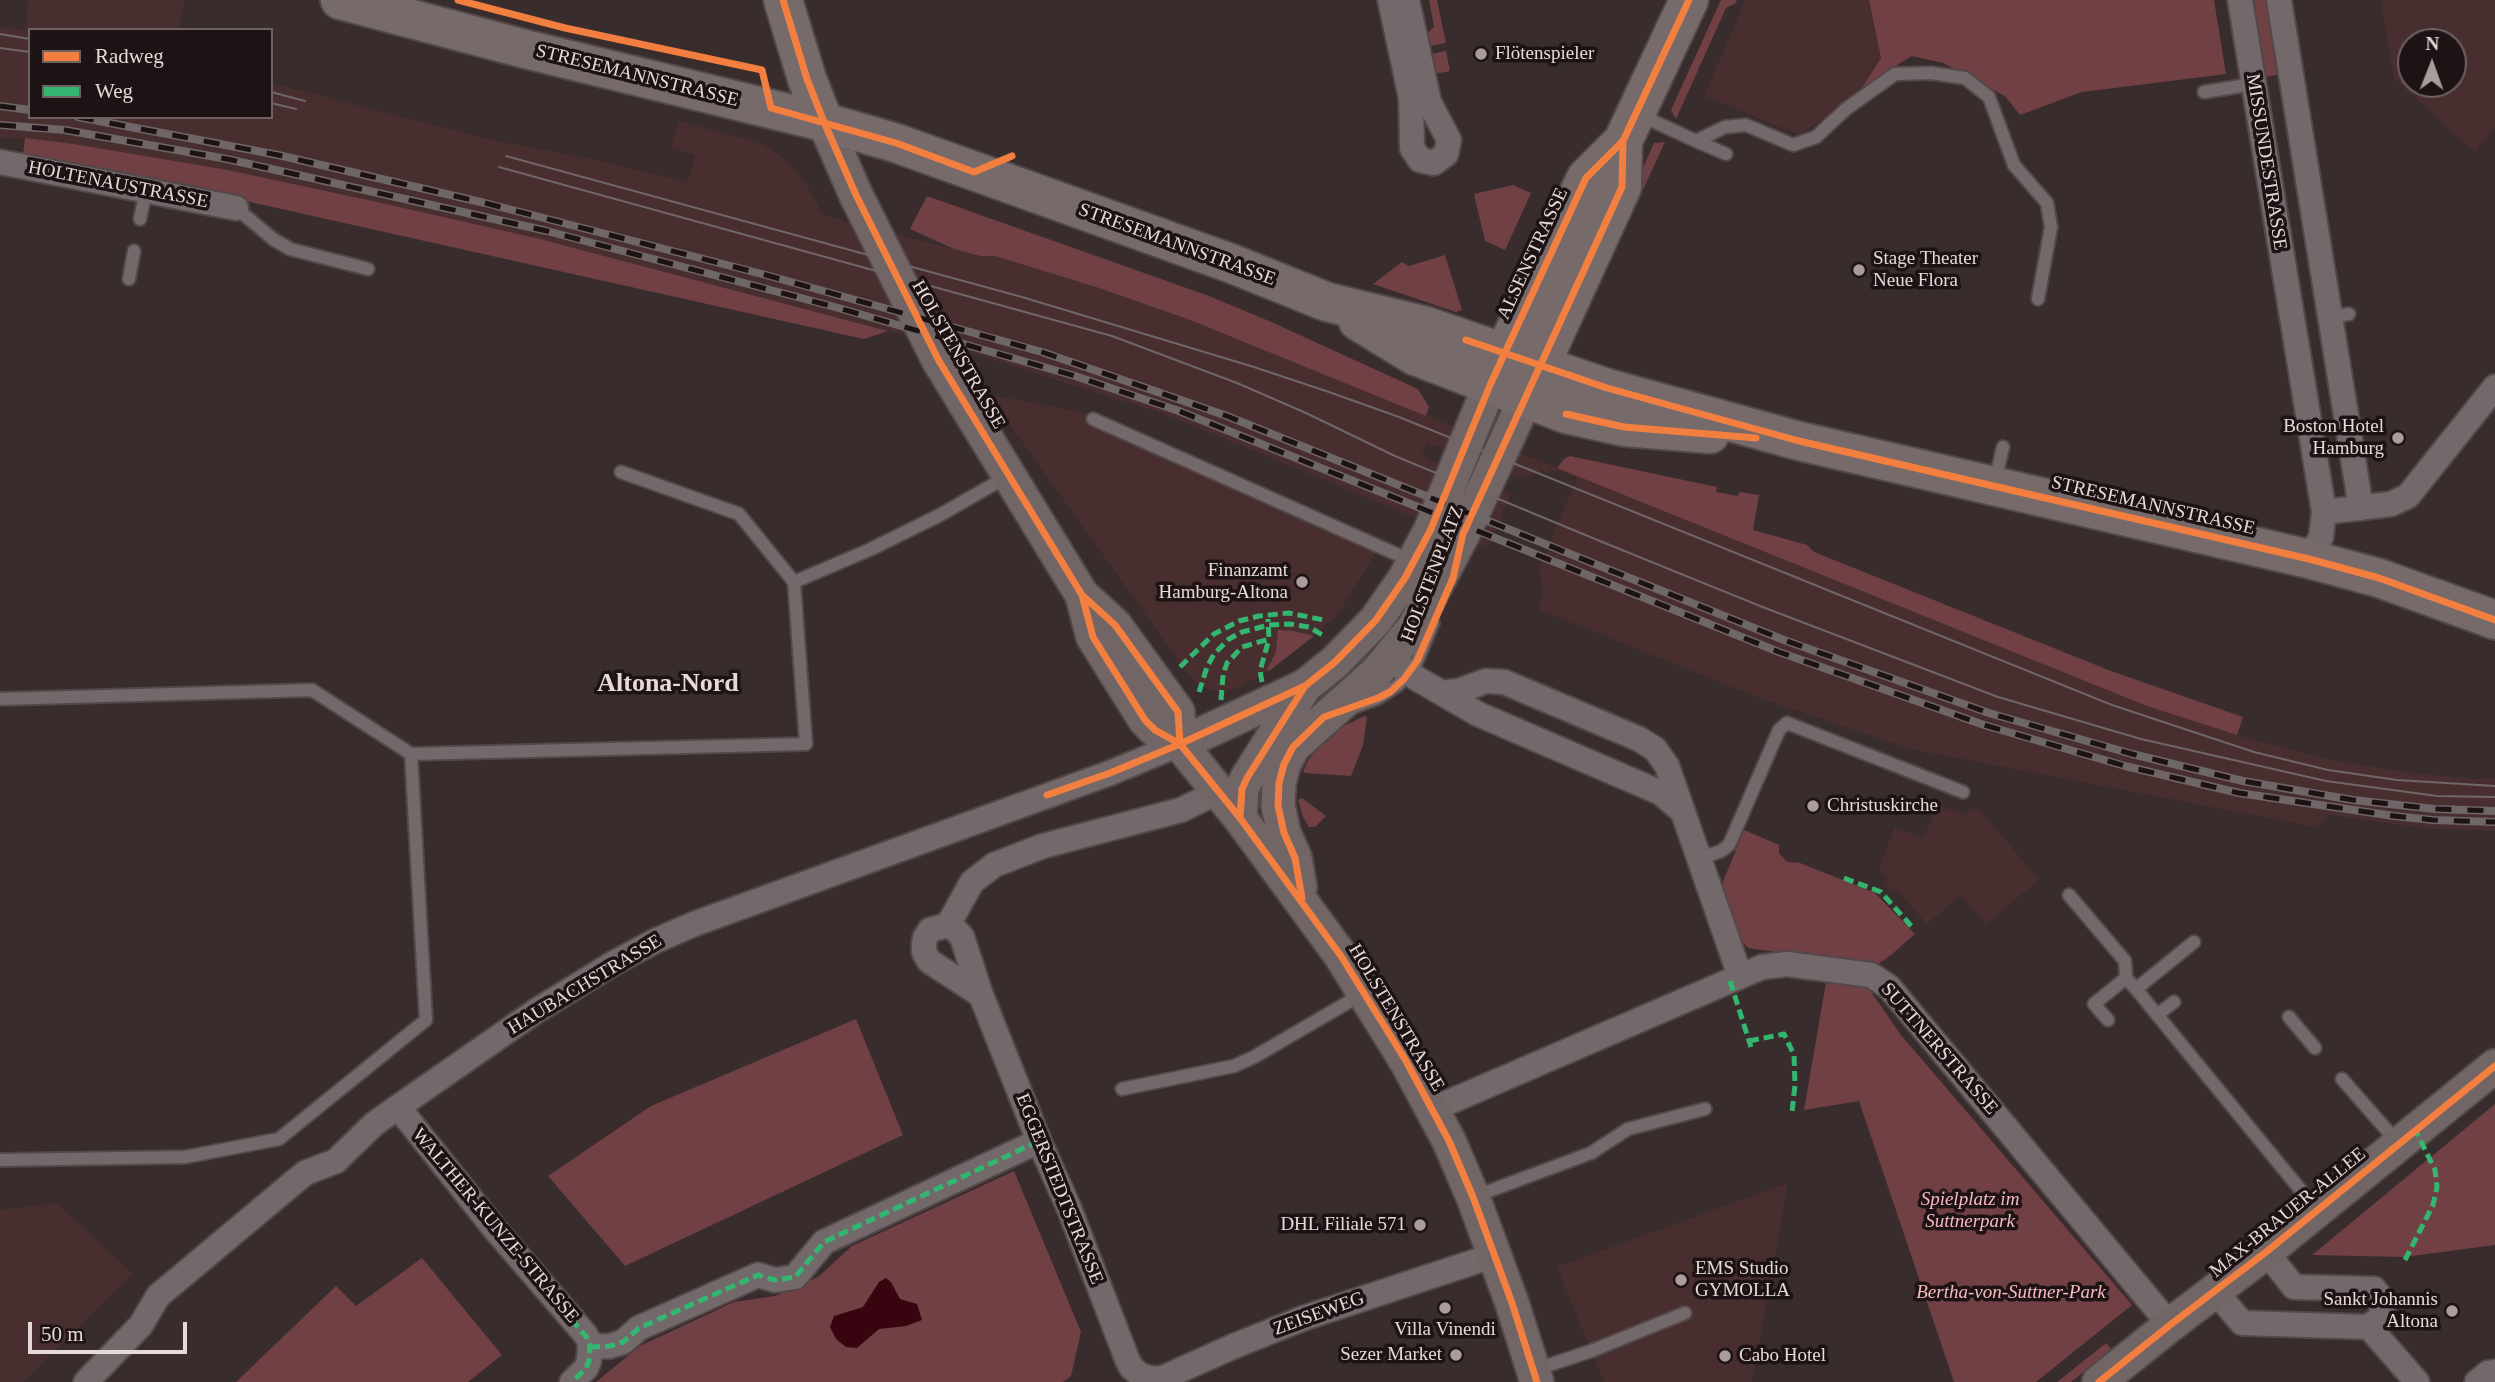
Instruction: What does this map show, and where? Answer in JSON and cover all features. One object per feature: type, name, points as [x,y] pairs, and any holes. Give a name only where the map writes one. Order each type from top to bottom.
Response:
[{"type":"main road","name":"STRESEMANNSTRASSE","points":[[340,0],[824,122],[896,143],[1209,255],[1327,302],[1426,326],[1497,369],[1533,382],[1607,388],[1799,441],[2309,559],[2379,578],[2495,620]]},
{"type":"main road","points":[[783,0],[807,79],[824,122]]},
{"type":"main road","name":"ALSENSTRASSE","points":[[1497,369],[1586,178],[1630,127],[1689,0]]},
{"type":"main road","name":"HOLSTENSTRASSE","points":[[824,122],[903,293],[939,361],[1082,595],[1115,625],[1178,712],[1180,744]]},
{"type":"main road","name":"ALSENSTRASSE","points":[[1533,382],[1622,187],[1630,127]]},
{"type":"main road","name":"HOLSTENPLATZ","points":[[1240,818],[1240,806],[1225,779],[1306,686],[1335,662],[1391,601],[1431,529],[1497,369]]},
{"type":"main road","name":"HOLSTENPLATZ","points":[[1302,901],[1295,858],[1280,820],[1278,793],[1284,764],[1293,747],[1324,717],[1400,665],[1414,627],[1463,534],[1533,382]]},
{"type":"main road","name":"HOLSTENPLATZ","points":[[1180,744],[1306,686]]},
{"type":"main road","points":[[1180,744],[1225,779]]},
{"type":"main road","name":"HOLSTENSTRASSE","points":[[1240,818],[1302,901],[1365,993],[1433,1109],[1473,1197],[1535,1376]]},
{"type":"main road","name":"MAX-BRAUER-ALLEE","points":[[2099,1382],[2266,1252],[2495,1066]]},
{"type":"street","points":[[1390,0],[1420,104],[1407,0]]},
{"type":"street","name":"MISSUNDESTRASSE","points":[[2240,0],[2324,512],[2321,537],[2309,559]]},
{"type":"street","name":"MISSUNDESTRASSE","points":[[2279,0],[2339,316],[2361,508]]},
{"type":"street","name":"HOLTENAUSTRASSE","points":[[0,162],[236,208]]},
{"type":"street","points":[[2292,323],[2339,316]]},
{"type":"street","points":[[2324,512],[2391,504],[2408,496],[2495,387]]},
{"type":"street","points":[[1400,665],[1478,714],[1661,793],[1683,812]]},
{"type":"street","points":[[1442,693],[1459,691],[1486,681],[1504,682],[1639,739],[1655,750],[1667,766],[1740,976]]},
{"type":"street","name":"HAUBACHSTRASSE","points":[[86,1382],[141,1325],[158,1296],[304,1173],[336,1161],[374,1124],[536,1011],[614,963],[654,941],[694,924],[1110,774],[1180,744]]},
{"type":"street","points":[[981,995],[936,967],[924,952],[925,938],[930,930],[947,925],[972,882],[994,865],[1043,846],[1181,810],[1225,779]]},
{"type":"street","name":"EGGERSTEDTSTRASSE","points":[[947,925],[952,926],[962,937],[981,995],[1039,1141],[1069,1208],[1127,1359],[1135,1371],[1146,1377]]},
{"type":"street","name":"SUTTNERSTRASSE","points":[[1433,1109],[1762,967],[1787,964],[1858,972],[1881,980],[1889,987],[2170,1325]]},
{"type":"street","name":"WALTHER-KUNZE-STRASSE","points":[[398,1107],[494,1228],[585,1334],[590,1347]]},
{"type":"street","points":[[572,1382],[586,1368],[590,1347],[623,1342],[639,1328],[758,1275],[775,1280],[795,1277],[824,1242],[1039,1141]]},
{"type":"street","points":[[2215,1292],[2242,1323],[2369,1327],[2382,1316],[2382,1299],[2374,1289],[2294,1287],[2266,1252]]},
{"type":"street","name":"ZEISEWEG","points":[[1146,1377],[1158,1379],[1171,1375],[1304,1318],[1494,1255]]},
{"type":"street","points":[[2369,1327],[2417,1382]]},
{"type":"street","points":[[2477,1382],[2488,1373],[2495,1372]]},
{"type":"lane","points":[[1696,141],[1726,127],[1746,125],[1793,145],[1816,137],[1846,109],[1895,74],[1931,73],[1965,78],[1989,97],[2014,165],[2047,203],[2051,227],[2038,299]]},
{"type":"lane","points":[[2204,92],[2253,84]]},
{"type":"lane","points":[[1630,127],[1696,141],[1726,154]]},
{"type":"lane","points":[[140,219],[146,191]]},
{"type":"lane","points":[[236,208],[273,239],[290,249],[368,269]]},
{"type":"lane","points":[[129,279],[134,251]]},
{"type":"lane","points":[[1093,419],[1414,562]]},
{"type":"lane","points":[[1994,486],[2003,447]]},
{"type":"lane","points":[[0,699],[312,690],[411,754],[806,744],[794,582],[739,514],[621,472]]},
{"type":"lane","points":[[794,582],[869,550],[940,515],[1009,476]]},
{"type":"lane","points":[[1699,859],[1729,845],[1774,741],[1782,725],[1787,723],[1963,792]]},
{"type":"lane","points":[[0,1160],[185,1157],[279,1139],[426,1020],[411,754]]},
{"type":"lane","points":[[1225,779],[1277,771],[1284,764]]},
{"type":"lane","points":[[2069,895],[2125,961],[2126,978],[2317,1211]]},
{"type":"lane","points":[[2136,989],[2194,942]]},
{"type":"lane","points":[[2108,1020],[2094,1004],[2126,978]]},
{"type":"lane","points":[[1122,1089],[1234,1066],[1365,993]]},
{"type":"lane","points":[[2157,1016],[2174,1002]]},
{"type":"lane","points":[[2289,1017],[2315,1048]]},
{"type":"lane","points":[[2342,1079],[2399,1145]]},
{"type":"lane","points":[[1473,1197],[1591,1153],[1628,1129],[1705,1109]]},
{"type":"lane","points":[[1535,1376],[1685,1313]]},
{"type":"shaded area","points":[[28,0],[185,0],[178,28],[28,28],[28,119],[273,119],[273,84],[497,141],[587,158],[688,182],[695,155],[671,148],[678,121],[754,141],[772,149],[792,166],[806,183],[823,215],[980,256],[995,256],[1190,320],[2147,706],[2237,735],[2331,760],[2412,773],[2495,778],[2495,831],[2433,829],[2329,815],[2316,827],[1911,749],[1762,699],[1538,609],[1543,595],[1539,569],[1577,478],[1557,470],[1519,478],[1427,443],[1422,456],[1511,494],[1488,548],[1167,415],[969,352],[540,239],[382,203],[228,170],[74,144],[0,137],[0,27],[26,30]]},
{"type":"shaded area","points":[[1746,0],[1869,0],[1881,58],[1858,94],[1800,135],[1704,96]]},
{"type":"shaded area","points":[[2381,0],[2495,0],[2495,127],[2475,153],[2416,98],[2467,98],[2467,28],[2397,28],[2397,81],[2394,78]]},
{"type":"shaded area","points":[[988,394],[1075,411],[1384,539],[1337,616],[1269,671],[1236,689],[1221,692],[1209,690],[1192,679]]},
{"type":"shaded area","points":[[1938,805],[1967,816],[1970,808],[1980,810],[2039,880],[1986,924],[1961,895],[1927,924],[1896,889],[1891,892],[1883,883],[1887,879],[1879,868],[1895,827],[1923,838]]},
{"type":"shaded area","points":[[1788,1183],[1752,1382],[1604,1382],[1557,1267]]},
{"type":"shaded area","points":[[57,1203],[133,1274],[23,1382],[0,1382],[0,1210]]},
{"type":"shaded area","points":[[886,1278],[900,1299],[917,1304],[922,1320],[906,1326],[879,1329],[857,1348],[846,1347],[836,1339],[830,1327],[834,1316],[863,1307],[879,1282]]},
{"type":"green space","points":[[1429,0],[1437,0],[1446,43],[1424,47],[1422,38],[1434,27]]},
{"type":"green space","points":[[1721,0],[1737,0],[1726,8],[1676,119],[1671,110]]},
{"type":"green space","points":[[1869,0],[2214,0],[2226,74],[2082,92],[2020,115],[2005,96],[1943,63],[1912,56],[1884,73],[1858,94],[1881,58]]},
{"type":"green space","points":[[2247,0],[2272,0],[2283,74],[2259,78]]},
{"type":"green space","points":[[1446,51],[1450,71],[1435,74],[1425,55]]},
{"type":"green space","points":[[25,138],[228,170],[382,203],[540,239],[888,331],[864,339],[250,202],[23,156]]},
{"type":"green space","points":[[1665,142],[1586,313],[1579,310],[1654,143]]},
{"type":"green space","points":[[1513,185],[1531,193],[1505,250],[1485,241],[1474,194]]},
{"type":"green space","points":[[927,196],[1209,296],[1269,321],[1418,389],[1429,407],[1426,416],[1190,320],[995,256],[980,256],[954,249],[910,229]]},
{"type":"green space","points":[[1445,255],[1462,310],[1456,312],[1373,284],[1402,262],[1409,266]]},
{"type":"green space","points":[[1570,456],[1717,487],[1716,492],[1738,496],[1739,492],[1759,495],[1753,530],[1807,545],[1814,552],[2111,671],[2243,717],[2237,735],[2147,706],[1557,468]]},
{"type":"green space","points":[[1278,630],[1314,636],[1269,671],[1267,670],[1276,652]]},
{"type":"green space","points":[[1364,716],[1367,717],[1363,745],[1351,776],[1303,771],[1325,739]]},
{"type":"green space","points":[[1302,798],[1326,816],[1315,827],[1309,827],[1303,817],[1298,800]]},
{"type":"green space","name":"Bertha-von-Suttner-Park","points":[[1744,830],[1779,845],[1779,853],[1787,862],[1800,863],[1875,893],[1915,934],[1891,955],[1860,976],[1901,1035],[2132,1305],[2036,1382],[1954,1382],[1859,1101],[1804,1110],[1830,959],[1748,948],[1737,936],[1720,889]]},
{"type":"green space","points":[[856,1019],[903,1135],[625,1266],[548,1176],[651,1106]]},
{"type":"green space","points":[[2495,1104],[2495,1245],[2404,1257],[2312,1255]]},
{"type":"green space","points":[[1014,1171],[1081,1332],[1071,1376],[1063,1382],[596,1382],[640,1346],[734,1302],[775,1296],[818,1277],[852,1246]]},
{"type":"green space","points":[[422,1258],[502,1355],[468,1382],[236,1382],[336,1286],[356,1306]]},
{"type":"green space","points":[[2106,1343],[2112,1350],[2071,1382],[2057,1382]]},
{"type":"tram line","points":[[0,34],[28,39]]},
{"type":"tram line","points":[[0,48],[28,52]]},
{"type":"tram line","points":[[273,93],[305,101]]},
{"type":"tram line","points":[[273,103],[296,109]]},
{"type":"tram line","points":[[506,156],[1022,297],[1329,392],[1399,417],[2112,705],[2254,752],[2328,770],[2397,780],[2495,786]]},
{"type":"tram line","points":[[499,167],[1112,336],[1237,383],[1395,456],[1595,539],[1760,606],[1998,697],[2141,739],[2326,781],[2437,796],[2495,797]]},
{"type":"railway","points":[[0,106],[28,110]]},
{"type":"railway","points":[[89,119],[278,155],[485,203],[766,275],[1042,352],[1227,416],[1784,640],[1989,713],[2132,754],[2243,781],[2353,800],[2435,809],[2495,811]]},
{"type":"railway","points":[[0,125],[65,130],[227,159],[547,231],[835,307],[1075,376],[1179,411],[1779,652],[1984,725],[2125,766],[2239,793],[2394,816],[2495,822]]},
{"type":"marked path","points":[[1180,667],[1214,634],[1239,621],[1289,613],[1324,620]]},
{"type":"marked path","points":[[1221,700],[1227,663],[1242,647],[1269,639],[1268,619]]},
{"type":"marked path","points":[[1199,692],[1214,654],[1229,639],[1242,632],[1269,625],[1290,624],[1309,627],[1324,636]]},
{"type":"marked path","points":[[1262,682],[1260,671],[1269,639]]},
{"type":"marked path","points":[[1844,878],[1881,892],[1912,927]]},
{"type":"marked path","points":[[1730,981],[1751,1047]]},
{"type":"marked path","points":[[1749,1041],[1784,1034],[1794,1055],[1792,1112]]},
{"type":"marked path","points":[[2405,1260],[2433,1205],[2437,1187],[2435,1170],[2416,1131]]},
{"type":"marked path","points":[[590,1347],[623,1342],[639,1328],[758,1275],[775,1280],[795,1277],[824,1242],[1039,1141]]},
{"type":"marked path","points":[[494,1228],[588,1339],[589,1361],[572,1382]]},
{"type":"cycle path","points":[[458,0],[565,28],[762,70],[771,108],[896,143],[974,172],[1012,156]]},
{"type":"cycle path","points":[[783,0],[807,79],[824,122],[856,195],[939,361],[1082,595],[1115,625],[1178,712],[1180,744]]},
{"type":"cycle path","points":[[1047,795],[1180,744],[1305,686],[1335,662],[1376,620],[1405,578],[1431,529],[1490,385],[1586,178],[1623,141],[1689,0]]},
{"type":"cycle path","points":[[1302,898],[1295,858],[1284,833],[1278,806],[1279,783],[1284,764],[1293,747],[1324,717],[1390,692],[1417,661],[1453,578],[1463,534],[1622,187],[1623,141]]},
{"type":"cycle path","points":[[1466,340],[1607,388],[1799,441],[2309,559],[2379,578],[2495,620]]},
{"type":"cycle path","points":[[1566,414],[1624,427],[1756,438]]},
{"type":"cycle path","points":[[1082,595],[1093,637],[1145,720],[1155,730],[1180,744],[1240,818],[1341,956],[1406,1061],[1449,1141],[1473,1197],[1512,1303],[1537,1382]]},
{"type":"cycle path","points":[[1240,818],[1242,789],[1247,778],[1305,686]]},
{"type":"cycle path","points":[[2099,1382],[2266,1252],[2495,1066]]},
{"type":"place","name":"Flötenspieler","points":[[1481,54]]},
{"type":"place","name":"Stage Theater Neue Flora","points":[[1859,270]]},
{"type":"place","name":"Boston Hotel Hamburg","points":[[2398,438]]},
{"type":"place","name":"Finanzamt Hamburg-Altona","points":[[1302,582]]},
{"type":"place","name":"Christuskirche","points":[[1813,806]]},
{"type":"place","name":"DHL Filiale 571","points":[[1420,1225]]},
{"type":"place","name":"EMS Studio GYMOLLA","points":[[1681,1280]]},
{"type":"place","name":"Villa Vinendi","points":[[1445,1308]]},
{"type":"place","name":"Sankt Johannis Altona","points":[[2452,1311]]},
{"type":"place","name":"Sezer Market","points":[[1456,1355]]},
{"type":"place","name":"Cabo Hotel","points":[[1725,1356]]},
{"type":"district","name":"Altona-Nord","points":[[668,684]]},
{"type":"park label","name":"Spielplatz im Suttnerpark","points":[[1970,1211]]}]
